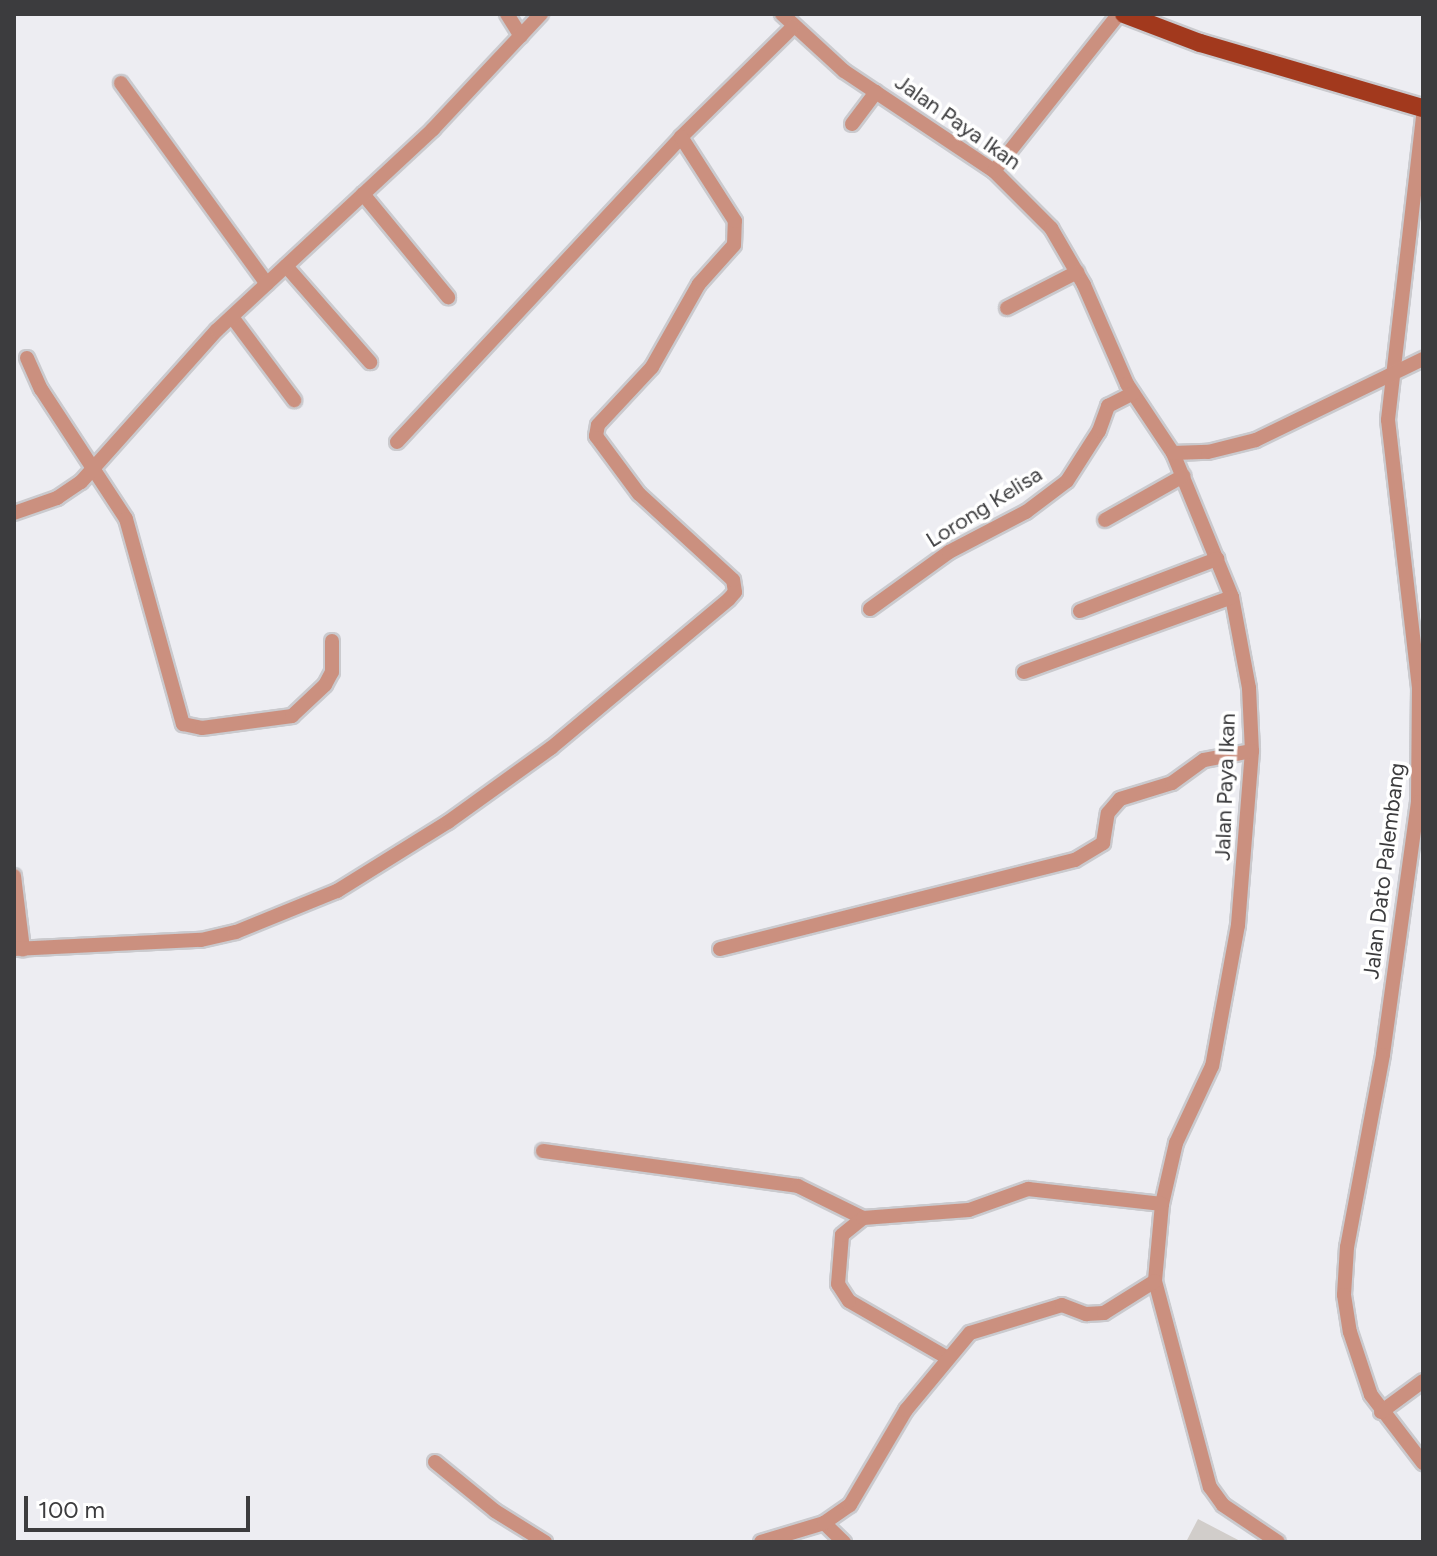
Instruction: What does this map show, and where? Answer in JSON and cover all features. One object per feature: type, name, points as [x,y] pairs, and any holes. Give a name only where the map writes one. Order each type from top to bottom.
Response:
[{"type":"main road","points":[[1121,14],[1200,43],[1423,108]]},
{"type":"street","points":[[507,14],[521,36]]},
{"type":"street","points":[[14,513],[57,498],[96,466],[232,317],[363,194],[541,14]]},
{"type":"street","name":"Jalan Paya Ikan","points":[[782,14],[792,28],[876,92],[994,171],[1031,204],[1077,272],[1133,393],[1173,453],[1232,597],[1249,688],[1252,751],[1241,895],[1222,1022],[1212,1066],[1176,1143],[1162,1204],[1155,1281],[1210,1487],[1223,1505],[1278,1542]]},
{"type":"street","points":[[994,171],[1121,14]]},
{"type":"street","points":[[397,442],[681,137],[792,28]]},
{"type":"street","points":[[121,83],[267,284]]},
{"type":"street","points":[[852,124],[876,92]]},
{"type":"street","name":"Jalan Dato Palembang","points":[[1423,117],[1388,420],[1419,687],[1421,745],[1405,906],[1346,1263],[1350,1332],[1381,1412],[1423,1463]]},
{"type":"street","points":[[14,876],[18,949],[201,940],[236,932],[337,891],[448,822],[551,748],[729,599],[735,592],[733,580],[639,494],[596,436],[603,419],[652,367],[699,284],[734,245],[735,221],[681,137]]},
{"type":"street","points":[[363,194],[448,297]]},
{"type":"street","points":[[286,266],[370,362]]},
{"type":"street","points":[[1007,308],[1077,272]]},
{"type":"street","points":[[232,317],[294,400]]},
{"type":"street","points":[[27,358],[41,389],[96,466],[138,552],[183,724],[202,728],[292,716],[325,685],[332,672],[332,641]]},
{"type":"street","points":[[1173,453],[1208,452],[1256,440],[1423,359]]},
{"type":"street","name":"Lorong Kelisa","points":[[870,609],[949,552],[1026,512],[1067,481],[1099,431],[1108,406],[1133,393]]},
{"type":"street","points":[[1105,520],[1183,476]]},
{"type":"street","points":[[1080,611],[1217,559]]},
{"type":"street","points":[[1024,672],[1232,597]]},
{"type":"street","points":[[720,949],[1075,860],[1103,843],[1108,813],[1120,799],[1172,783],[1204,760],[1252,751]]},
{"type":"street","points":[[543,1151],[798,1186],[863,1218],[969,1210],[1028,1189],[1162,1204]]},
{"type":"street","points":[[863,1218],[842,1235],[838,1284],[849,1301],[946,1357]]},
{"type":"street","points":[[761,1542],[824,1523],[850,1505],[906,1410],[946,1357],[970,1333],[1020,1314],[1062,1305],[1086,1314],[1104,1313],[1155,1281]]},
{"type":"street","points":[[1381,1412],[1423,1381]]},
{"type":"street","points":[[435,1462],[495,1511],[545,1542]]},
{"type":"street","points":[[824,1523],[844,1542]]},
{"type":"building","points":[[1198,1519],[1242,1542],[1186,1542]]}]
